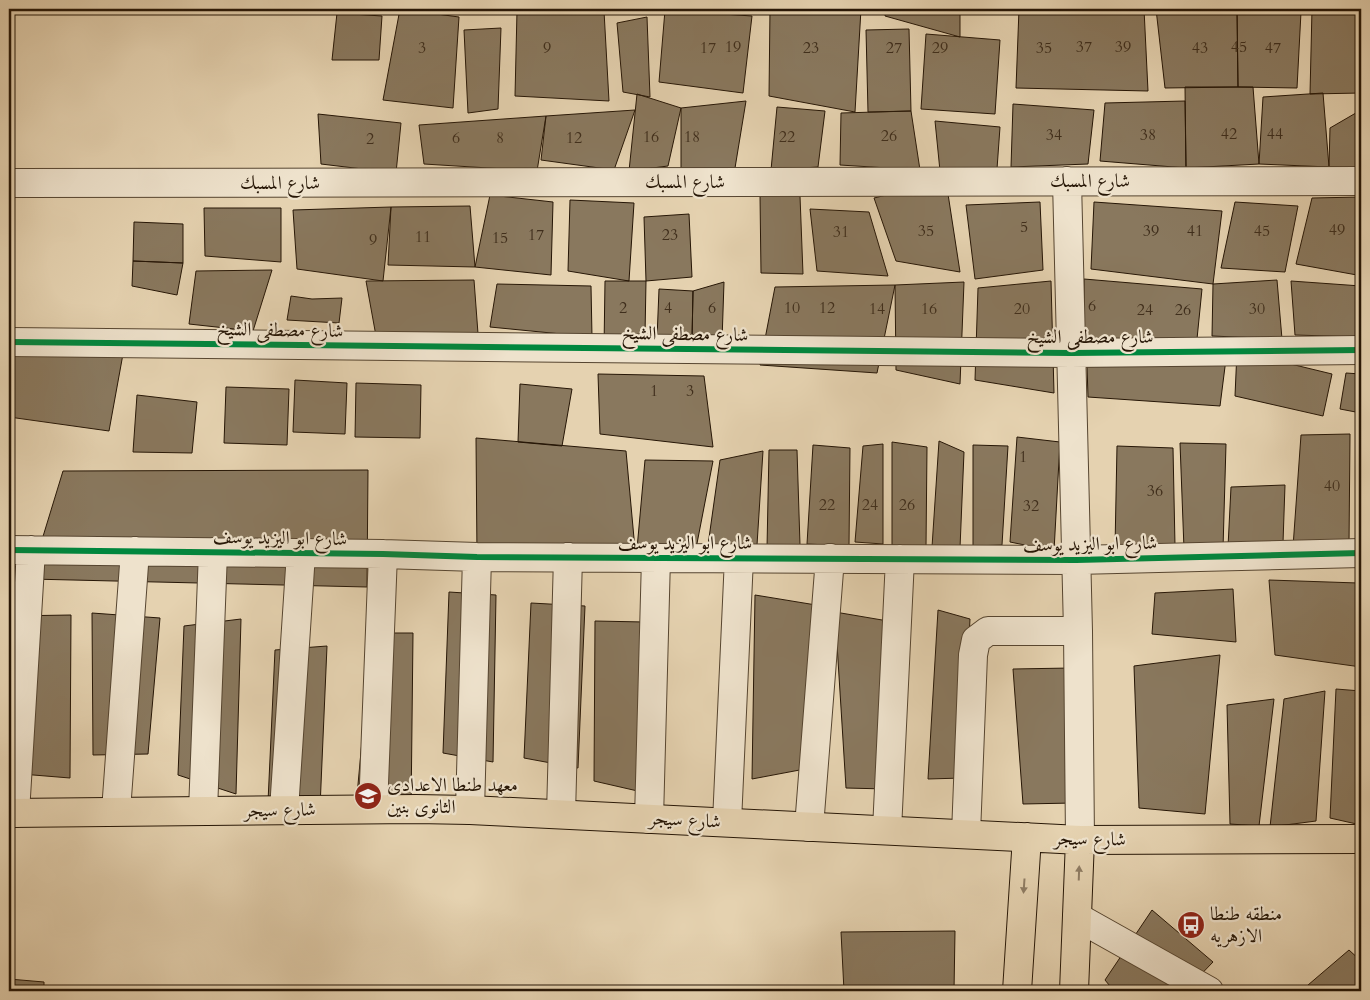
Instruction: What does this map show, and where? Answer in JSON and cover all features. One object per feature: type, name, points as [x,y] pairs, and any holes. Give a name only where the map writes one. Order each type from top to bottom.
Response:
[{"type":"main road","name":"شارع سيجر","points":[[12,813],[373,809],[470,810],[1080,840],[1361,839]]},
{"type":"main road","points":[[1017,991],[1027,837]]},
{"type":"main road","points":[[1074,991],[1080,840]]},
{"type":"street","points":[[1067,181],[1078,631],[1080,840]]},
{"type":"street","name":"شارع المسبك","points":[[9,183],[1361,181]]},
{"type":"street","name":"شارع مصطفى الشيخ","points":[[9,342],[1070,353],[1361,350]]},
{"type":"street","points":[[12,813],[20,550]]},
{"type":"street","name":"شارع ابو اليزيد يوسف","points":[[20,550],[383,554],[478,557],[1076,560],[1361,553]]},
{"type":"street","points":[[116,811],[135,551]]},
{"type":"street","points":[[203,811],[213,552]]},
{"type":"street","points":[[284,810],[301,553]]},
{"type":"street","points":[[373,809],[383,554]]},
{"type":"street","points":[[470,810],[478,557]]},
{"type":"street","points":[[561,814],[568,557]]},
{"type":"street","points":[[649,819],[656,558]]},
{"type":"street","points":[[726,822],[740,558]]},
{"type":"street","points":[[810,827],[830,558]]},
{"type":"street","points":[[888,830],[900,559]]},
{"type":"street","points":[[966,834],[973,655],[976,640],[988,632],[1078,631]]},
{"type":"street","points":[[1077,916],[1209,991]]},
{"type":"building","points":[[400,9],[459,17],[453,108],[383,100]]},
{"type":"building","points":[[770,9],[861,9],[855,112],[769,96]]},
{"type":"building","points":[[886,9],[960,9],[960,37],[885,16]]},
{"type":"building","points":[[1019,9],[1144,9],[1148,91],[1016,88]]},
{"type":"building","points":[[1156,9],[1237,9],[1238,87],[1165,88]]},
{"type":"building","points":[[1237,9],[1301,12],[1297,88],[1238,87]]},
{"type":"building","points":[[1312,9],[1361,9],[1361,93],[1310,94]]},
{"type":"building","points":[[665,10],[752,16],[743,93],[659,82]]},
{"type":"building","points":[[517,11],[604,11],[609,101],[515,96]]},
{"type":"building","points":[[337,13],[382,16],[379,60],[332,60]]},
{"type":"building","points":[[647,17],[650,97],[623,92],[617,23]]},
{"type":"building","points":[[501,28],[498,109],[468,113],[464,30]]},
{"type":"building","points":[[909,29],[911,111],[868,112],[866,30]]},
{"type":"building","points":[[926,34],[1000,40],[995,114],[921,109]]},
{"type":"building","points":[[1185,87],[1253,87],[1259,164],[1186,168]]},
{"type":"building","points":[[1323,93],[1329,167],[1259,164],[1263,97]]},
{"type":"building","points":[[637,94],[681,108],[668,166],[629,171]]},
{"type":"building","points":[[746,101],[735,168],[681,172],[681,108]]},
{"type":"building","points":[[1185,101],[1186,168],[1100,161],[1105,103]]},
{"type":"building","points":[[1013,104],[1094,110],[1088,164],[1011,167]]},
{"type":"building","points":[[777,107],[825,111],[818,167],[771,170]]},
{"type":"building","points":[[635,110],[614,170],[541,160],[546,116]]},
{"type":"building","points":[[1361,110],[1361,168],[1329,167],[1330,128]]},
{"type":"building","points":[[911,111],[920,170],[840,165],[841,113]]},
{"type":"building","points":[[318,114],[401,123],[396,173],[321,164]]},
{"type":"building","points":[[546,116],[537,171],[424,164],[419,125]]},
{"type":"building","points":[[935,121],[1000,127],[997,169],[940,171]]},
{"type":"building","points":[[946,181],[960,272],[896,261],[874,198]]},
{"type":"building","points":[[490,195],[553,202],[551,275],[475,267]]},
{"type":"building","points":[[760,195],[800,196],[803,274],[761,273]]},
{"type":"building","points":[[1361,197],[1361,238],[1357,275],[1296,264],[1312,198]]},
{"type":"building","points":[[570,200],[634,203],[629,281],[568,271]]},
{"type":"building","points":[[1040,202],[1043,270],[975,279],[966,205]]},
{"type":"building","points":[[1094,202],[1222,211],[1213,284],[1091,269]]},
{"type":"building","points":[[1235,202],[1298,206],[1285,272],[1221,268]]},
{"type":"building","points":[[470,206],[475,267],[388,265],[391,207]]},
{"type":"building","points":[[391,207],[383,281],[297,269],[293,210]]},
{"type":"building","points":[[204,208],[281,208],[281,262],[205,256]]},
{"type":"building","points":[[810,209],[869,212],[888,276],[817,271]]},
{"type":"building","points":[[689,214],[692,277],[646,281],[644,217]]},
{"type":"building","points":[[134,222],[183,224],[183,263],[133,261]]},
{"type":"building","points":[[133,261],[183,263],[177,295],[132,286]]},
{"type":"building","points":[[272,270],[253,331],[189,324],[196,271]]},
{"type":"building","points":[[1084,279],[1202,289],[1197,339],[1084,353]]},
{"type":"building","points":[[474,280],[479,347],[376,336],[366,281]]},
{"type":"building","points":[[1277,280],[1282,339],[1212,336],[1213,284]]},
{"type":"building","points":[[605,281],[646,281],[645,335],[604,348]]},
{"type":"building","points":[[1051,281],[1054,393],[975,380],[978,288]]},
{"type":"building","points":[[1291,281],[1361,286],[1361,337],[1295,335]]},
{"type":"building","points":[[724,282],[722,341],[692,340],[693,291]]},
{"type":"building","points":[[964,282],[960,384],[896,370],[895,285]]},
{"type":"building","points":[[497,284],[591,286],[592,337],[490,327]]},
{"type":"building","points":[[895,285],[877,373],[760,365],[775,287]]},
{"type":"building","points":[[659,289],[693,291],[692,340],[657,339]]},
{"type":"building","points":[[291,296],[312,299],[342,298],[339,323],[287,320]]},
{"type":"building","points":[[9,351],[123,354],[109,431],[9,417]]},
{"type":"building","points":[[1227,351],[1220,406],[1088,397],[1087,366]]},
{"type":"building","points":[[1237,351],[1332,374],[1323,416],[1235,396]]},
{"type":"building","points":[[1346,373],[1361,374],[1361,413],[1340,409]]},
{"type":"building","points":[[598,374],[704,376],[713,447],[600,434]]},
{"type":"building","points":[[295,380],[347,383],[345,434],[293,432]]},
{"type":"building","points":[[356,383],[421,385],[420,438],[355,437]]},
{"type":"building","points":[[520,384],[572,389],[562,446],[518,442]]},
{"type":"building","points":[[226,387],[289,389],[287,445],[224,443]]},
{"type":"building","points":[[137,395],[197,402],[192,453],[133,452]]},
{"type":"building","points":[[1350,434],[1349,545],[1293,547],[1301,435]]},
{"type":"building","points":[[1017,437],[1060,442],[1054,551],[1010,542]]},
{"type":"building","points":[[1358,437],[1361,437],[1361,542],[1357,541]]},
{"type":"building","points":[[476,438],[626,451],[636,560],[477,557]]},
{"type":"building","points":[[939,441],[964,452],[960,548],[932,547]]},
{"type":"building","points":[[892,442],[927,447],[926,548],[892,545]]},
{"type":"building","points":[[1180,443],[1226,444],[1223,549],[1184,549]]},
{"type":"building","points":[[883,444],[883,544],[855,542],[863,446]]},
{"type":"building","points":[[813,445],[850,448],[849,546],[807,544]]},
{"type":"building","points":[[973,445],[1008,446],[1002,545],[973,546]]},
{"type":"building","points":[[1117,446],[1173,448],[1175,546],[1115,548]]},
{"type":"building","points":[[769,450],[797,450],[800,545],[767,548]]},
{"type":"building","points":[[763,451],[757,545],[708,545],[720,460]]},
{"type":"building","points":[[645,460],[713,461],[693,564],[636,560]]},
{"type":"building","points":[[368,470],[367,587],[30,579],[63,471]]},
{"type":"building","points":[[1285,485],[1283,543],[1228,547],[1231,487]]},
{"type":"building","points":[[1269,580],[1358,583],[1361,611],[1361,667],[1275,655]]},
{"type":"building","points":[[1233,589],[1236,642],[1152,634],[1155,593]]},
{"type":"building","points":[[449,592],[496,595],[493,762],[443,753]]},
{"type":"building","points":[[755,595],[816,605],[805,769],[752,779]]},
{"type":"building","points":[[531,603],[585,606],[578,768],[524,758]]},
{"type":"building","points":[[938,610],[970,619],[962,778],[928,779]]},
{"type":"building","points":[[835,612],[888,621],[886,789],[846,788]]},
{"type":"building","points":[[92,613],[160,618],[148,754],[93,755]]},
{"type":"building","points":[[71,615],[70,778],[9,773],[9,616]]},
{"type":"building","points":[[241,619],[236,794],[178,775],[184,626]]},
{"type":"building","points":[[595,621],[644,622],[642,792],[594,781]]},
{"type":"building","points":[[372,633],[413,633],[411,814],[356,806]]},
{"type":"building","points":[[327,646],[320,808],[268,802],[275,650]]},
{"type":"building","points":[[1220,655],[1205,814],[1139,808],[1134,666]]},
{"type":"building","points":[[1071,668],[1073,803],[1023,804],[1013,669]]},
{"type":"building","points":[[1336,689],[1361,691],[1361,825],[1330,818]]},
{"type":"building","points":[[1325,691],[1316,821],[1270,827],[1284,699]]},
{"type":"building","points":[[1274,699],[1259,826],[1230,824],[1227,705]]},
{"type":"building","points":[[1152,910],[1213,962],[1185,991],[1114,991],[1105,980]]},
{"type":"building","points":[[955,931],[954,991],[844,991],[841,932]]},
{"type":"building","points":[[1349,950],[1361,961],[1361,991],[1301,991]]},
{"type":"building","points":[[9,979],[44,982],[44,991],[9,991]]},
{"type":"cycle path","points":[[9,342],[1071,353],[1361,350]]},
{"type":"cycle path","points":[[9,550],[383,554],[477,557],[1076,560],[1361,553]]},
{"type":"place","name":"معهد طنطا الاعدادى الثانوى بنين","points":[[368,796]]},
{"type":"place","name":"منطقه طنطا الازهريه","points":[[1191,925]]}]
